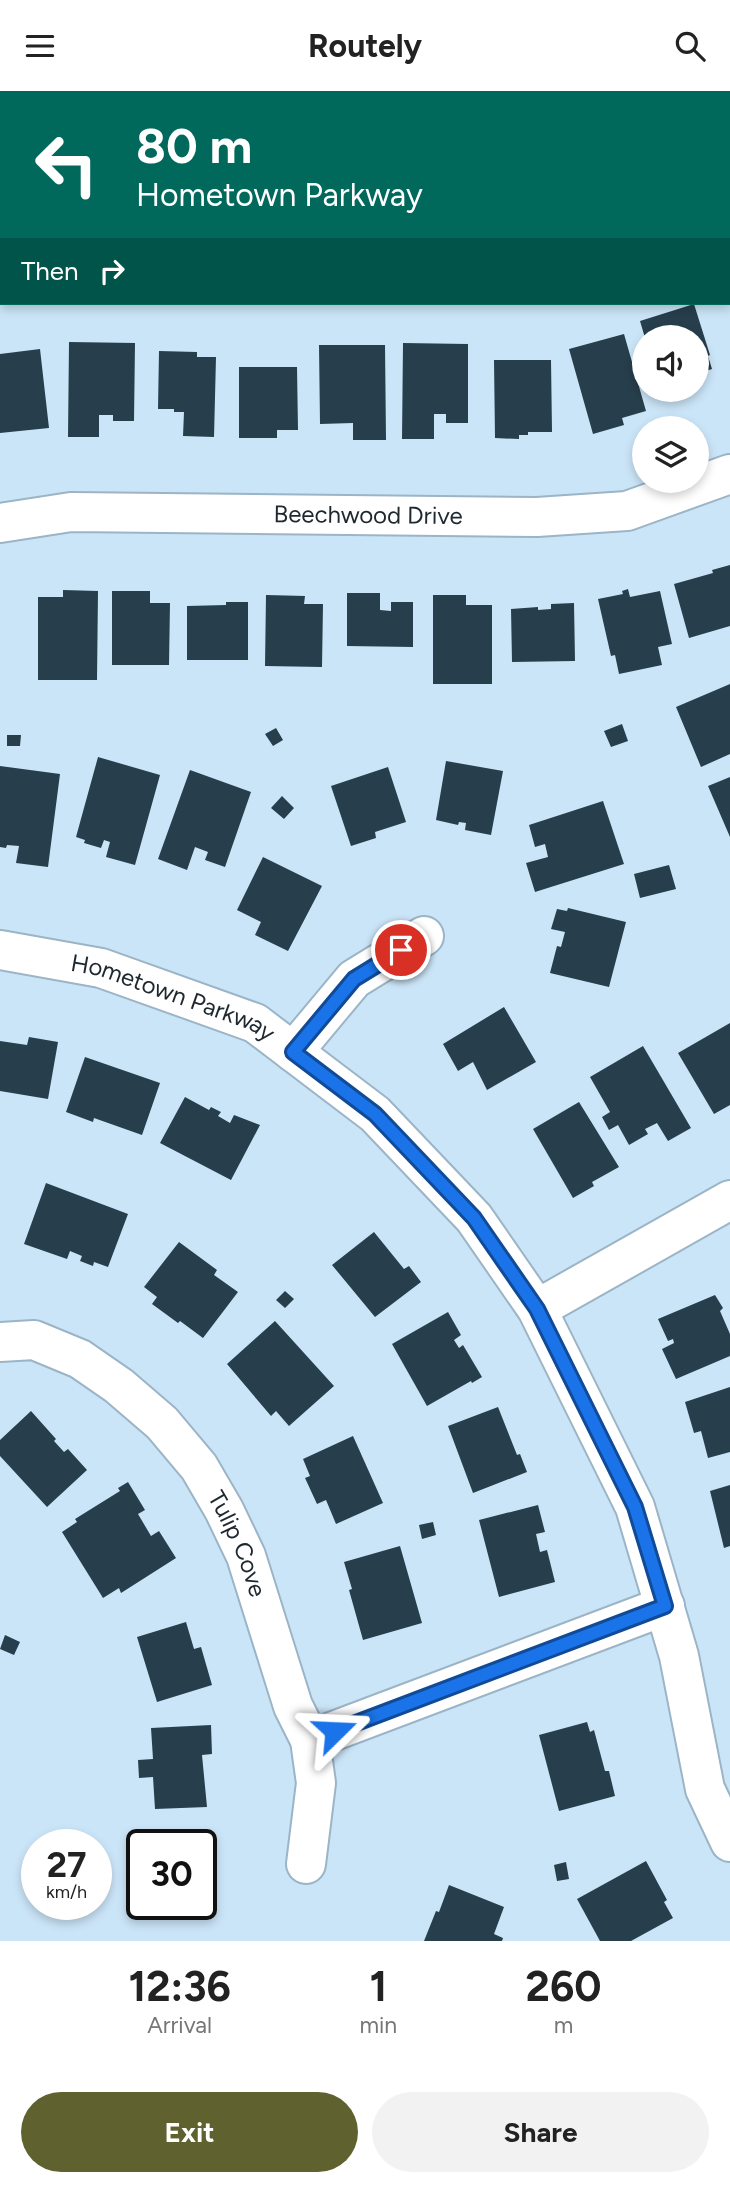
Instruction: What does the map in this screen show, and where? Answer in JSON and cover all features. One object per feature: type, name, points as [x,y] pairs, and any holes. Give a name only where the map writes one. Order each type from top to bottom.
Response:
[{"type":"street","name":"Beechwood Drive","points":[[0,523],[71,512],[537,517],[627,511],[730,474]]},
{"type":"street","points":[[293,1052],[354,979],[424,936]]},
{"type":"street","name":"Hometown Parkway","points":[[0,950],[101,968],[255,1023],[375,1114],[474,1218],[537,1309],[635,1507],[680,1656],[705,1789],[730,1842]]},
{"type":"street","points":[[537,1309],[730,1200]]},
{"type":"street","name":"Tulip Cove","points":[[0,1342],[34,1340],[80,1359],[119,1386],[162,1423],[199,1467],[225,1510],[246,1556],[293,1706],[310,1740],[316,1783],[306,1864]]},
{"type":"street","points":[[310,1740],[665,1606]]},
{"type":"building","points":[[694,305],[701,325],[641,325],[640,321]]},
{"type":"building","points":[[624,334],[632,362],[632,402],[643,402],[646,411],[622,418],[624,425],[593,434],[569,349]]},
{"type":"building","points":[[69,342],[135,343],[134,421],[113,421],[113,415],[99,415],[99,437],[68,437]]},
{"type":"building","points":[[403,343],[468,344],[468,423],[446,423],[446,414],[434,414],[434,439],[402,439]]},
{"type":"building","points":[[319,345],[385,345],[386,440],[353,440],[353,423],[320,424]]},
{"type":"building","points":[[40,349],[49,428],[0,433],[0,354]]},
{"type":"building","points":[[159,351],[197,352],[197,357],[216,357],[214,437],[183,436],[184,412],[158,409]]},
{"type":"building","points":[[494,360],[551,360],[552,432],[528,432],[528,435],[519,435],[519,439],[495,438]]},
{"type":"building","points":[[239,367],[297,367],[298,430],[277,430],[277,438],[239,438]]},
{"type":"building","points":[[730,565],[730,626],[689,638],[674,584],[713,573],[712,570]]},
{"type":"building","points":[[628,589],[630,597],[660,591],[672,644],[658,647],[662,665],[619,674],[615,655],[611,656],[598,599],[623,594],[622,591]]},
{"type":"building","points":[[63,590],[98,591],[97,680],[38,680],[38,597],[63,597]]},
{"type":"building","points":[[112,591],[150,591],[150,603],[170,603],[169,665],[112,665]]},
{"type":"building","points":[[347,593],[380,593],[380,610],[391,611],[391,602],[413,602],[413,647],[347,646]]},
{"type":"building","points":[[266,595],[305,596],[304,604],[323,604],[322,667],[265,666]]},
{"type":"building","points":[[433,595],[466,595],[466,605],[492,605],[492,684],[433,684]]},
{"type":"building","points":[[226,602],[248,602],[248,660],[187,660],[187,606],[226,605]]},
{"type":"building","points":[[574,603],[575,661],[512,662],[511,609],[551,609],[551,604]]},
{"type":"building","points":[[730,684],[730,754],[701,767],[676,707]]},
{"type":"building","points":[[622,724],[628,741],[611,747],[604,731]]},
{"type":"building","points":[[276,728],[283,740],[273,746],[265,734]]},
{"type":"building","points":[[7,735],[21,735],[20,746],[7,746]]},
{"type":"building","points":[[98,757],[160,775],[135,865],[106,857],[110,842],[104,840],[101,848],[84,843],[85,840],[76,837]]},
{"type":"building","points":[[446,761],[503,771],[491,835],[465,830],[466,823],[459,822],[458,825],[436,820]]},
{"type":"building","points":[[0,766],[60,774],[48,867],[16,863],[19,846],[0,847]]},
{"type":"building","points":[[388,767],[406,822],[375,832],[376,838],[351,846],[331,786]]},
{"type":"building","points":[[190,770],[251,792],[225,867],[205,860],[208,852],[195,847],[187,870],[158,859]]},
{"type":"building","points":[[730,777],[730,837],[708,786]]},
{"type":"building","points":[[282,796],[294,808],[284,819],[271,808]]},
{"type":"building","points":[[603,801],[624,864],[535,892],[526,863],[548,857],[545,844],[535,847],[529,825]]},
{"type":"building","points":[[263,857],[322,886],[288,951],[255,935],[261,922],[237,910]]},
{"type":"building","points":[[669,865],[676,889],[640,898],[634,874]]},
{"type":"building","points":[[568,908],[626,922],[609,987],[550,973],[557,946],[561,947],[565,932],[551,929],[557,909],[567,911]]},
{"type":"building","points":[[504,1007],[536,1062],[487,1090],[473,1062],[458,1071],[443,1044]]},
{"type":"building","points":[[730,1023],[730,1105],[714,1114],[678,1053]]},
{"type":"building","points":[[29,1037],[58,1042],[48,1099],[0,1091],[0,1041],[27,1045]]},
{"type":"building","points":[[643,1046],[691,1128],[668,1141],[657,1123],[645,1129],[648,1134],[629,1145],[618,1125],[609,1130],[602,1117],[610,1112],[590,1077]]},
{"type":"building","points":[[85,1057],[160,1083],[142,1135],[94,1118],[93,1122],[66,1112]]},
{"type":"building","points":[[185,1097],[209,1110],[211,1107],[221,1112],[218,1116],[230,1123],[234,1115],[260,1125],[231,1180],[160,1143]]},
{"type":"building","points":[[579,1102],[619,1167],[592,1182],[594,1186],[573,1198],[533,1129]]},
{"type":"building","points":[[46,1183],[128,1214],[108,1267],[94,1262],[93,1266],[80,1261],[82,1256],[70,1251],[67,1259],[24,1244]]},
{"type":"building","points":[[374,1232],[404,1269],[409,1266],[421,1282],[375,1317],[332,1265]]},
{"type":"building","points":[[179,1242],[217,1270],[214,1275],[238,1292],[203,1338],[152,1304],[157,1297],[144,1287]]},
{"type":"building","points":[[285,1291],[294,1299],[285,1308],[276,1300]]},
{"type":"building","points":[[715,1295],[723,1308],[720,1311],[730,1334],[730,1356],[676,1379],[662,1349],[674,1343],[673,1339],[668,1341],[658,1319]]},
{"type":"building","points":[[448,1312],[461,1335],[454,1340],[459,1348],[463,1345],[482,1377],[427,1406],[392,1344]]},
{"type":"building","points":[[275,1321],[334,1386],[289,1426],[276,1411],[271,1416],[227,1364]]},
{"type":"building","points":[[730,1387],[730,1452],[708,1458],[701,1431],[694,1433],[685,1402]]},
{"type":"building","points":[[498,1407],[517,1455],[520,1454],[527,1472],[473,1493],[448,1426]]},
{"type":"building","points":[[31,1411],[64,1452],[68,1449],[87,1470],[47,1507],[0,1456],[0,1440]]},
{"type":"building","points":[[353,1436],[383,1503],[336,1524],[326,1500],[317,1504],[305,1478],[310,1476],[303,1459]]},
{"type":"building","points":[[128,1482],[145,1510],[138,1514],[151,1536],[159,1531],[176,1558],[121,1593],[119,1588],[103,1598],[62,1532],[77,1522],[75,1519],[120,1491],[118,1488]]},
{"type":"building","points":[[730,1485],[730,1546],[724,1548],[710,1491]]},
{"type":"building","points":[[538,1505],[545,1532],[536,1534],[540,1552],[547,1550],[555,1582],[499,1597],[479,1520]]},
{"type":"building","points":[[433,1522],[436,1535],[422,1539],[419,1525]]},
{"type":"building","points":[[400,1546],[422,1623],[363,1640],[344,1562]]},
{"type":"building","points":[[186,1622],[194,1649],[201,1647],[212,1685],[157,1702],[137,1637]]},
{"type":"building","points":[[5,1635],[20,1642],[14,1655],[0,1649]]},
{"type":"building","points":[[587,1722],[590,1732],[594,1730],[615,1796],[559,1811],[539,1735]]},
{"type":"building","points":[[211,1725],[212,1754],[202,1755],[207,1807],[155,1809],[153,1777],[139,1778],[138,1760],[153,1759],[151,1728]]},
{"type":"building","points":[[646,1861],[667,1900],[664,1902],[673,1918],[631,1941],[600,1941],[577,1899]]},
{"type":"building","points":[[566,1862],[569,1879],[557,1881],[554,1865]]},
{"type":"building","points":[[449,1885],[504,1907],[494,1934],[503,1938],[502,1941],[424,1941]]},
{"type":"route","points":[[335,1731],[665,1606],[635,1507],[537,1309],[474,1218],[375,1114],[293,1052],[354,979],[401,950]]}]
